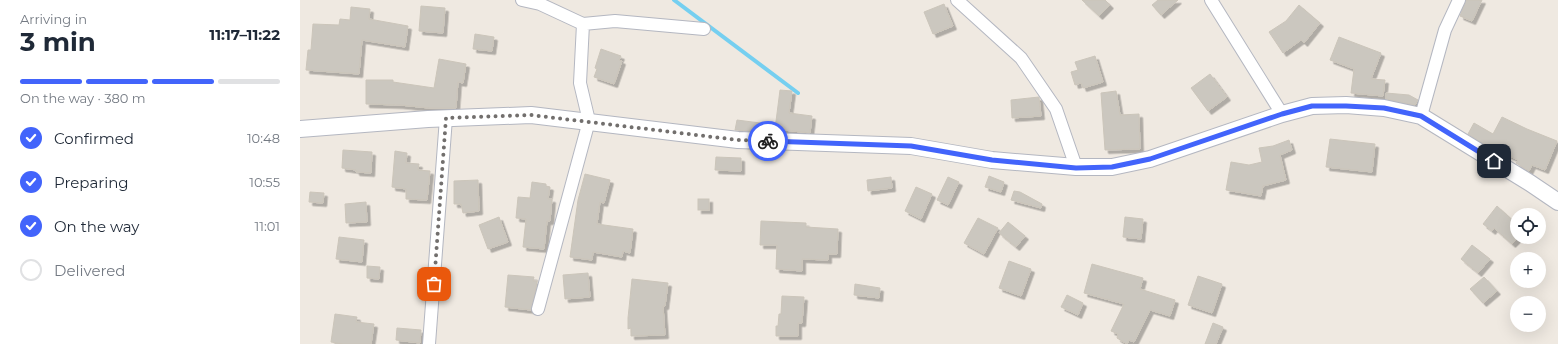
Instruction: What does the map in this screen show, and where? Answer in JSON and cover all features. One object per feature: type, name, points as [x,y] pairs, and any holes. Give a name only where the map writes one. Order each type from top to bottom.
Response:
[{"type":"street","points":[[522,0],[540,4],[583,24],[615,21],[704,29]]},
{"type":"street","points":[[957,0],[1021,58],[1056,109],[1076,168]]},
{"type":"street","points":[[1211,0],[1282,114]]},
{"type":"street","points":[[1421,116],[1445,30],[1459,0]]},
{"type":"street","points":[[538,309],[588,121],[580,83],[583,24]]},
{"type":"street","points":[[300,129],[446,118],[531,115],[738,140],[911,146],[992,160],[1076,168],[1112,167],[1150,159],[1282,114],[1312,106],[1384,108],[1421,116],[1530,183],[1558,202]]},
{"type":"street","points":[[429,344],[446,118]]},
{"type":"building","points":[[1082,0],[1105,0],[1110,5],[1099,16]]},
{"type":"building","points":[[1158,0],[1178,0],[1161,15],[1152,5]]},
{"type":"building","points":[[1466,0],[1482,0],[1472,21],[1460,16]]},
{"type":"building","points":[[944,4],[953,26],[933,34],[924,12]]},
{"type":"building","points":[[1299,5],[1320,23],[1304,43],[1301,40],[1283,53],[1269,32],[1286,21]]},
{"type":"building","points":[[421,6],[445,8],[443,33],[419,31]]},
{"type":"building","points":[[351,7],[370,9],[369,19],[408,26],[405,47],[362,40],[359,74],[306,70],[308,50],[311,50],[313,24],[339,25],[340,19],[350,20]]},
{"type":"building","points":[[475,34],[494,37],[492,51],[473,49]]},
{"type":"building","points":[[1339,37],[1381,53],[1371,79],[1385,80],[1383,96],[1351,93],[1354,69],[1330,60]]},
{"type":"building","points":[[601,49],[621,56],[619,60],[622,61],[614,84],[594,77],[597,69],[595,68]]},
{"type":"building","points":[[1095,56],[1103,82],[1083,88],[1081,83],[1075,85],[1071,72],[1078,70],[1075,62]]},
{"type":"building","points":[[439,59],[466,64],[463,83],[458,82],[456,108],[366,104],[366,80],[393,80],[393,82],[434,88]]},
{"type":"building","points":[[1210,74],[1227,97],[1208,111],[1191,88]]},
{"type":"building","points":[[780,90],[792,91],[789,113],[812,116],[810,133],[775,129]]},
{"type":"building","points":[[1116,91],[1120,115],[1139,114],[1140,149],[1105,150],[1101,93]]},
{"type":"building","points":[[1386,93],[1409,95],[1418,100],[1415,105],[1386,99]]},
{"type":"building","points":[[1039,97],[1041,116],[1012,118],[1011,100]]},
{"type":"building","points":[[1502,117],[1557,141],[1545,170],[1532,165],[1529,171],[1516,163],[1518,160],[1468,134],[1474,123],[1493,134]]},
{"type":"building","points":[[737,120],[768,124],[767,132],[735,130]]},
{"type":"building","points":[[1330,139],[1375,144],[1372,172],[1326,167]]},
{"type":"building","points":[[1289,140],[1292,150],[1280,155],[1286,180],[1263,186],[1261,196],[1226,190],[1231,162],[1249,165],[1262,162],[1259,148],[1273,146]]},
{"type":"building","points":[[343,150],[372,152],[371,173],[356,172],[356,170],[342,168]]},
{"type":"building","points":[[395,151],[407,153],[406,163],[419,164],[418,170],[430,171],[427,200],[406,199],[406,189],[392,187]]},
{"type":"building","points":[[716,157],[741,158],[741,171],[715,170]]},
{"type":"building","points":[[585,174],[610,180],[604,203],[600,202],[597,224],[633,229],[630,253],[623,251],[622,257],[593,252],[592,260],[570,257],[578,200]]},
{"type":"building","points":[[989,176],[1004,182],[1001,192],[985,187]]},
{"type":"building","points":[[891,177],[892,188],[868,191],[867,180]]},
{"type":"building","points":[[948,177],[959,182],[948,205],[937,200]]},
{"type":"building","points":[[478,180],[479,211],[463,213],[461,204],[454,204],[454,181]]},
{"type":"building","points":[[532,182],[546,184],[546,186],[550,187],[548,199],[552,199],[550,221],[547,221],[544,249],[523,247],[526,219],[516,218],[518,197],[530,198]]},
{"type":"building","points":[[916,187],[932,194],[921,219],[905,211]]},
{"type":"building","points":[[1014,191],[1020,192],[1042,204],[1041,208],[1011,200]]},
{"type":"building","points":[[310,192],[324,193],[323,203],[309,202]]},
{"type":"building","points":[[698,199],[709,199],[709,210],[698,210]]},
{"type":"building","points":[[366,202],[367,222],[346,223],[345,204]]},
{"type":"building","points":[[1497,206],[1510,218],[1510,242],[1494,228],[1492,231],[1483,224]]},
{"type":"building","points":[[499,217],[508,242],[488,249],[479,225]]},
{"type":"building","points":[[1125,217],[1143,219],[1141,239],[1123,237]]},
{"type":"building","points":[[978,218],[998,228],[984,254],[964,243]]},
{"type":"building","points":[[761,221],[806,223],[806,227],[838,229],[837,254],[828,254],[828,260],[802,259],[802,271],[776,269],[777,245],[760,245]]},
{"type":"building","points":[[1008,222],[1025,236],[1016,247],[999,233]]},
{"type":"building","points":[[339,237],[364,240],[362,262],[336,259]]},
{"type":"building","points":[[1472,245],[1490,259],[1478,273],[1461,259]]},
{"type":"building","points":[[1009,261],[1031,269],[1021,296],[999,288]]},
{"type":"building","points":[[1092,264],[1143,278],[1140,289],[1175,300],[1170,316],[1150,310],[1134,342],[1129,340],[1127,344],[1117,338],[1118,334],[1111,331],[1124,304],[1084,293]]},
{"type":"building","points":[[367,266],[380,267],[379,279],[367,278]]},
{"type":"building","points":[[588,273],[590,297],[565,299],[563,275]]},
{"type":"building","points":[[508,275],[534,277],[533,281],[537,281],[531,310],[505,307]]},
{"type":"building","points":[[1198,276],[1222,284],[1212,313],[1188,305]]},
{"type":"building","points":[[1484,277],[1497,291],[1483,303],[1470,289]]},
{"type":"building","points":[[632,279],[668,283],[665,306],[663,306],[665,335],[631,336],[631,328],[628,329],[628,318]]},
{"type":"building","points":[[855,284],[880,288],[879,298],[854,295]]},
{"type":"building","points":[[1067,295],[1083,303],[1078,315],[1061,307]]},
{"type":"building","points":[[782,296],[804,297],[802,323],[798,323],[798,336],[776,336],[776,326],[778,326],[779,314],[781,314]]},
{"type":"building","points":[[335,314],[357,317],[356,322],[374,324],[371,344],[343,344],[331,342]]},
{"type":"building","points":[[1213,323],[1223,327],[1216,344],[1205,344]]},
{"type":"building","points":[[397,328],[421,330],[420,343],[396,340]]},
{"type":"waterway","points":[[674,0],[798,93]]},
{"type":"way so far","points":[[434,284],[446,118],[531,115],[738,140],[768,141]]},
{"type":"route","points":[[768,141],[911,146],[992,160],[1076,168],[1112,167],[1150,159],[1282,114],[1312,106],[1346,106],[1384,108],[1421,116],[1494,161]]}]
